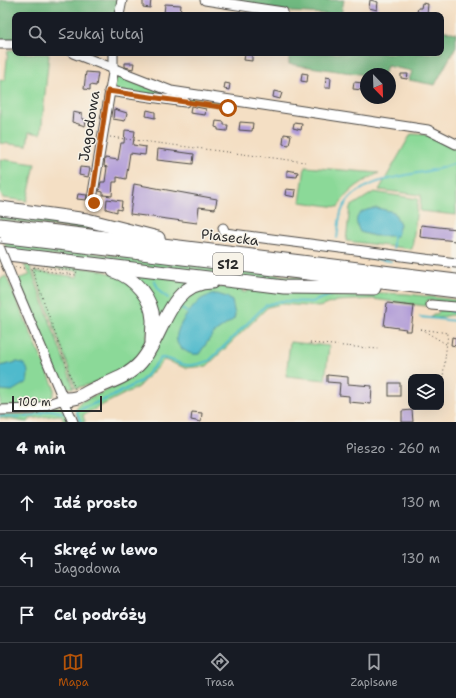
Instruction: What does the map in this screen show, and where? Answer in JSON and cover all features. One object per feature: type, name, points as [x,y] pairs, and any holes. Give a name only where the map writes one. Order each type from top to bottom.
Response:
[{"type":"highway","points":[[0,208],[87,220],[204,250]]},
{"type":"highway","name":"Piasecka","points":[[0,225],[456,281]]},
{"type":"highway","name":"Piasecka","points":[[0,236],[456,291]]},
{"type":"highway","points":[[0,253],[99,266],[291,287],[456,291]]},
{"type":"highway","points":[[99,266],[130,278],[142,291],[152,313],[152,344]]},
{"type":"highway","points":[[63,399],[78,399],[94,389],[130,372],[145,358],[158,336],[168,312],[185,292],[209,282],[242,282]]},
{"type":"highway","points":[[63,399],[76,391],[94,389]]},
{"type":"street","points":[[120,12],[122,0]]},
{"type":"street","points":[[205,0],[283,12]]},
{"type":"street","points":[[0,44],[12,44]]},
{"type":"street","points":[[81,56],[171,91],[428,130],[456,144]]},
{"type":"street","name":"Jagodowa","points":[[94,203],[92,199],[113,56]]},
{"type":"street","points":[[108,91],[184,102]]},
{"type":"street","points":[[223,228],[225,233],[456,263]]},
{"type":"street","points":[[0,250],[73,422]]},
{"type":"street","points":[[431,305],[456,307]]},
{"type":"street","points":[[0,410],[34,409],[63,399]]},
{"type":"path","points":[[184,102],[228,108]]},
{"type":"path","points":[[102,136],[304,162]]},
{"type":"path","points":[[12,266],[76,275],[77,271],[34,267]]},
{"type":"path","points":[[33,271],[76,391]]},
{"type":"path","points":[[443,374],[447,345],[448,333],[421,328],[447,345]]},
{"type":"path","points":[[310,342],[378,349]]},
{"type":"green space","points":[[0,0],[119,0],[117,12],[12,12],[12,40],[0,41]]},
{"type":"green space","points":[[216,0],[344,0],[342,12],[292,12]]},
{"type":"green space","points":[[444,31],[456,33],[456,46],[435,85],[409,80],[412,71],[387,66],[386,68],[360,68],[360,74],[289,64],[289,56],[444,56]]},
{"type":"green space","points":[[8,50],[12,50],[12,56],[49,56],[41,134],[29,132],[27,146],[0,143],[0,80],[5,80]]},
{"type":"green space","points":[[117,76],[165,93],[224,103],[225,107],[112,90]]},
{"type":"green space","points":[[411,134],[432,135],[456,149],[456,215],[420,211],[421,195],[379,190]]},
{"type":"green space","points":[[0,159],[35,164],[27,201],[3,198],[0,192]]},
{"type":"green space","points":[[305,167],[379,173],[361,183],[346,195],[338,207],[300,202]]},
{"type":"green space","points":[[374,192],[418,199],[412,249],[346,241],[350,207]]},
{"type":"green space","points":[[0,212],[56,219],[125,234],[0,220]]},
{"type":"green space","points":[[4,242],[328,281],[289,283],[7,251]]},
{"type":"green space","points":[[37,261],[99,270],[120,276],[138,291],[150,319],[145,346],[129,367],[91,384],[76,388],[34,271],[77,277],[78,271],[37,266]]},
{"type":"green space","points":[[24,265],[30,266],[74,388],[63,387],[17,279],[30,275]]},
{"type":"green space","points":[[131,273],[197,280],[157,328]]},
{"type":"green space","points":[[6,276],[54,387],[53,394],[49,400],[34,405],[0,406],[0,279]]},
{"type":"green space","points":[[229,286],[243,287],[242,292],[247,292],[248,288],[408,294],[456,300],[456,304],[427,300],[426,306],[373,299],[337,301],[319,307],[281,304],[268,307],[207,366],[186,368],[164,360],[138,387],[83,415],[85,422],[79,422],[76,411],[79,404],[82,401],[119,385],[173,312],[190,294],[201,290]]},
{"type":"green space","points":[[456,309],[456,315],[431,318],[433,314],[437,314],[440,310]]},
{"type":"green space","points":[[290,342],[329,346],[325,380],[286,376]]},
{"type":"green space","points":[[56,406],[62,408],[69,422],[64,422],[62,416],[58,415],[30,419],[28,422],[0,418],[0,414],[31,414]]},
{"type":"water","points":[[377,208],[394,212],[400,224],[397,236],[374,236],[360,232],[357,226],[357,217],[359,214],[366,210]]},
{"type":"water","points":[[217,294],[227,297],[232,301],[235,315],[234,319],[213,334],[199,354],[187,352],[179,346],[177,340],[177,333],[183,320],[201,299]]},
{"type":"water","points":[[17,362],[26,366],[28,372],[27,382],[12,391],[0,390],[0,366]]},
{"type":"building","points":[[143,0],[151,0],[150,8],[143,7]]},
{"type":"building","points":[[370,0],[378,2],[377,10],[369,8]]},
{"type":"building","points":[[422,3],[428,4],[427,12],[417,12],[418,8],[421,8]]},
{"type":"building","points":[[165,4],[181,5],[180,12],[164,12]]},
{"type":"building","points":[[245,56],[252,56],[252,61],[244,60]]},
{"type":"building","points":[[125,63],[134,63],[133,69],[125,67]]},
{"type":"building","points":[[86,72],[98,73],[96,86],[90,85],[90,90],[84,89]]},
{"type":"building","points":[[302,73],[308,74],[307,82],[301,81]]},
{"type":"building","points":[[401,74],[408,74],[407,79],[401,78]]},
{"type":"building","points":[[326,77],[331,78],[330,88],[325,88]]},
{"type":"building","points":[[354,82],[360,83],[360,90],[353,89]]},
{"type":"building","points":[[225,83],[230,84],[229,90],[224,89]]},
{"type":"building","points":[[274,91],[282,93],[280,99],[273,97]]},
{"type":"building","points":[[191,106],[206,109],[205,115],[190,113]]},
{"type":"building","points":[[114,109],[127,113],[125,121],[113,119]]},
{"type":"building","points":[[147,110],[155,112],[155,118],[146,116]]},
{"type":"building","points":[[73,112],[82,114],[82,119],[86,120],[85,126],[72,122]]},
{"type":"building","points":[[216,121],[224,122],[224,125],[228,125],[227,131],[218,130],[218,128],[215,127]]},
{"type":"building","points":[[240,122],[253,123],[252,131],[239,130]]},
{"type":"building","points":[[294,123],[302,124],[301,130],[293,128]]},
{"type":"building","points":[[125,130],[135,131],[133,145],[146,147],[145,155],[130,153],[126,179],[117,177],[117,182],[113,182],[112,196],[103,195],[103,192],[99,191],[101,182],[105,182],[107,167],[104,166],[105,158],[118,160],[121,143],[124,143]]},
{"type":"building","points":[[284,134],[291,135],[289,145],[283,144]]},
{"type":"building","points":[[158,149],[194,154],[193,164],[157,160]]},
{"type":"building","points":[[80,167],[90,168],[88,177],[79,175]]},
{"type":"building","points":[[287,170],[298,172],[297,177],[287,176]]},
{"type":"building","points":[[134,184],[217,199],[215,209],[199,207],[197,223],[130,214]]},
{"type":"building","points":[[286,189],[296,190],[295,197],[285,195]]},
{"type":"building","points":[[78,194],[87,195],[86,200],[77,199]]},
{"type":"building","points":[[107,199],[122,201],[121,210],[117,209],[117,212],[106,209]]},
{"type":"building","points":[[421,225],[456,229],[456,241],[420,237]]},
{"type":"building","points":[[387,303],[414,306],[411,331],[384,326]]},
{"type":"building","points":[[452,337],[456,338],[456,346],[451,345]]},
{"type":"building","points":[[327,375],[348,377],[348,384],[372,386],[371,404],[349,402],[349,396],[339,395],[340,383],[327,382]]},
{"type":"building","points":[[389,383],[400,383],[400,396],[389,396]]},
{"type":"building","points":[[412,410],[413,422],[402,422],[402,411]]},
{"type":"building","points":[[192,412],[202,413],[201,422],[191,420]]},
{"type":"waterway","points":[[337,238],[339,219],[343,208],[352,196],[364,188],[378,182],[442,168],[456,163]]},
{"type":"waterway","points":[[393,236],[393,249]]},
{"type":"waterway","points":[[360,257],[391,261]]},
{"type":"waterway","points":[[154,280],[160,292],[168,298]]},
{"type":"waterway","points":[[81,422],[76,411],[113,396],[141,381],[161,358],[189,365],[209,361],[266,305],[281,301],[312,302],[331,295]]},
{"type":"waterway","points":[[181,308],[189,314]]},
{"type":"waterway","points":[[450,311],[456,312]]},
{"type":"waterway","points":[[420,317],[456,321]]},
{"type":"waterway","points":[[0,416],[27,417],[51,410],[65,413]]},
{"type":"route","points":[[94,203],[92,199],[108,91],[228,108]]}]
